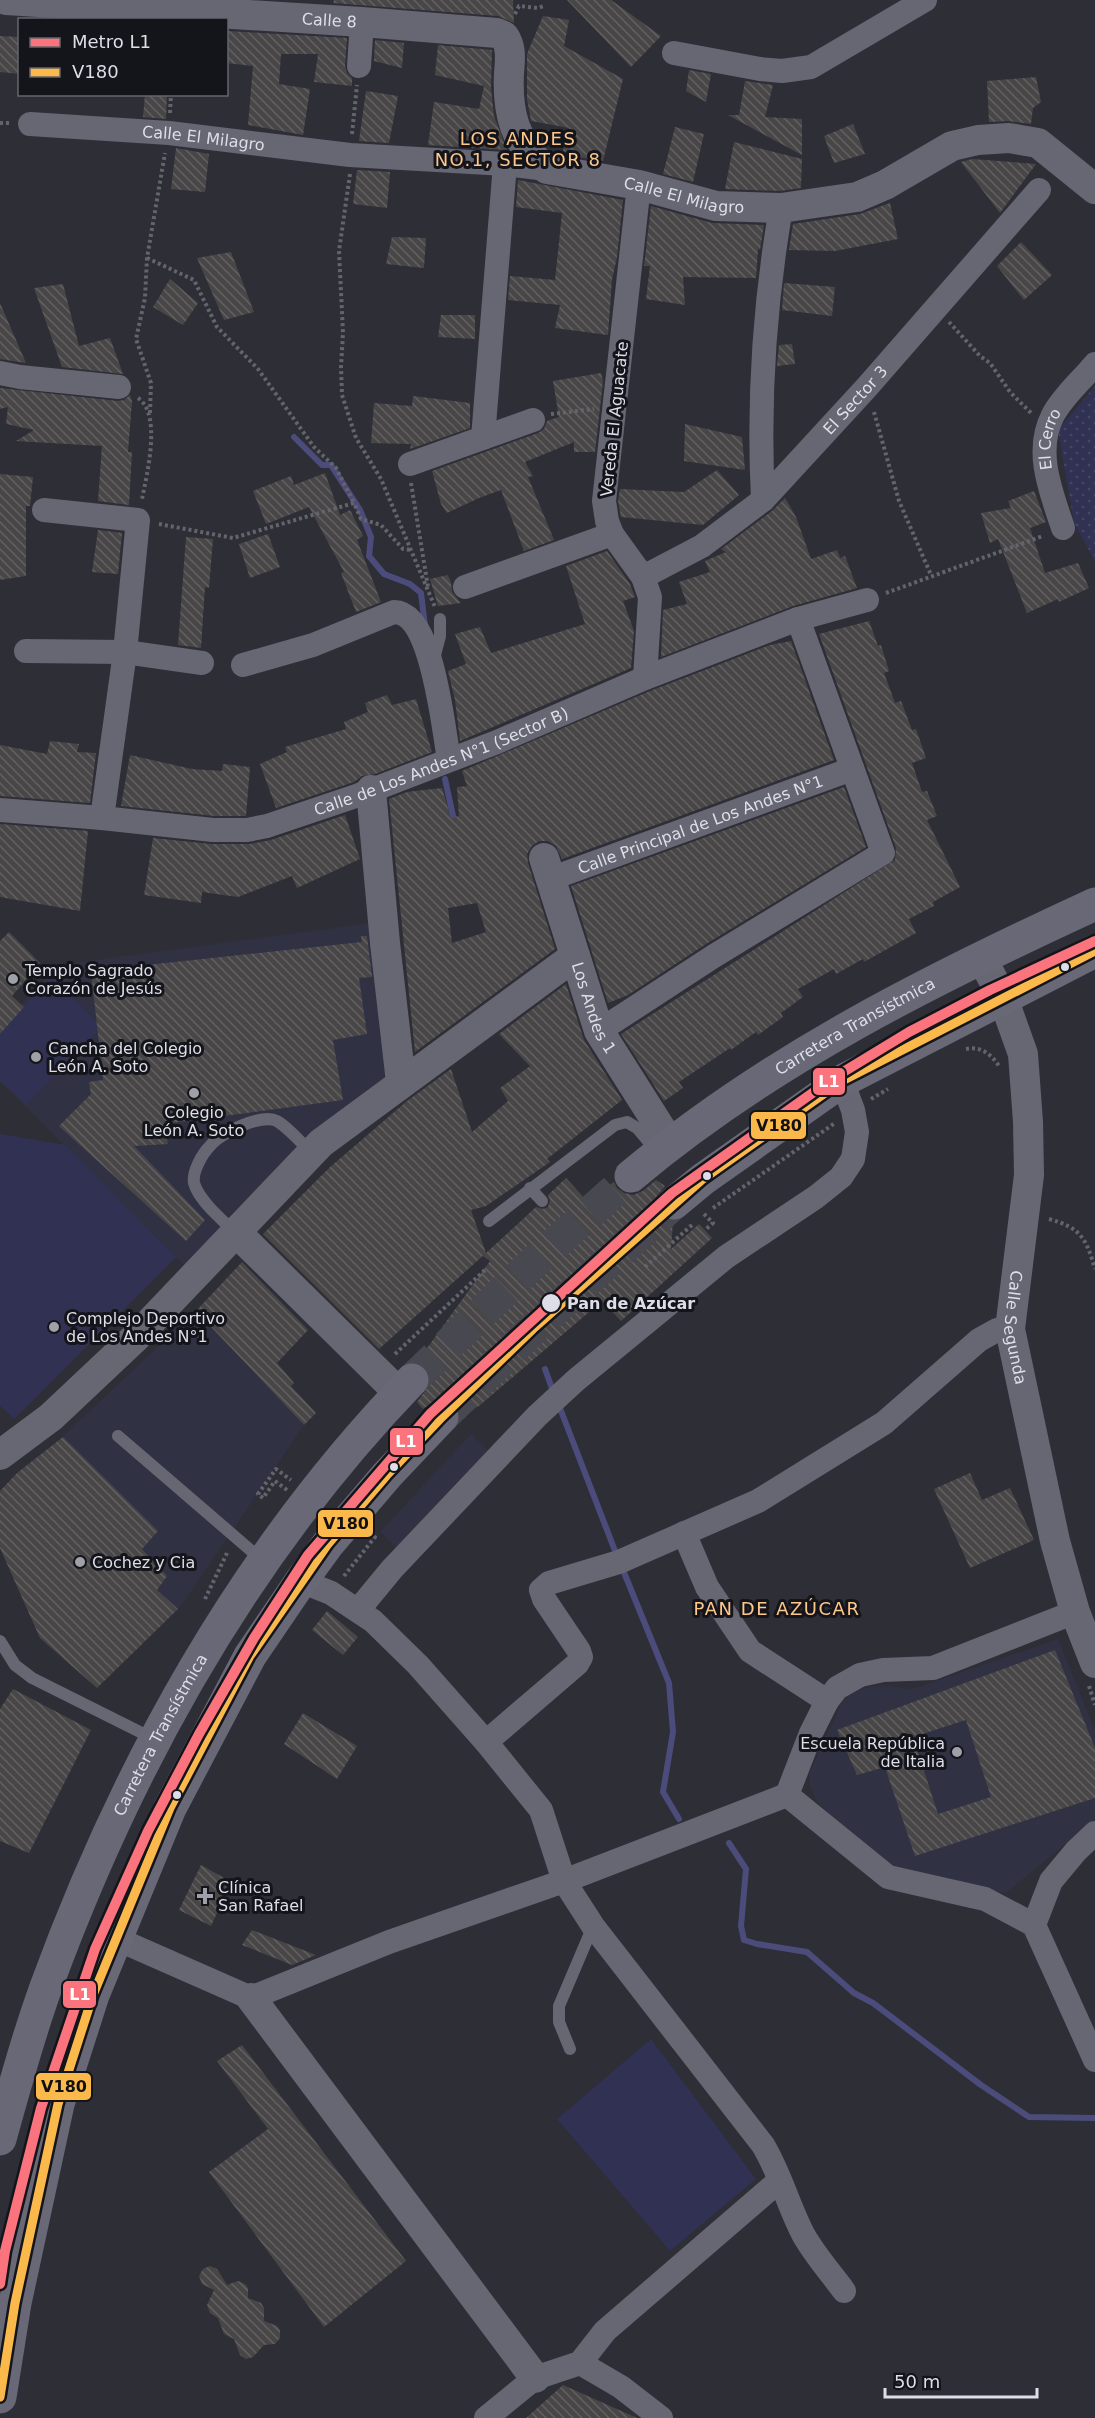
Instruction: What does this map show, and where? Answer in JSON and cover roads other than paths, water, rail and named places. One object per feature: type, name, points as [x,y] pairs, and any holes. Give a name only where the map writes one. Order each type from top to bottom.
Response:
[{"type":"main road","name":"Carretera Transístmica","points":[[631,1176],[664,1148],[775,1070],[902,998],[981,957],[1095,904]]},
{"type":"main road","points":[[674,1203],[1003,998],[1095,951]]},
{"type":"main road","name":"Carretera Transístmica","points":[[0,2139],[36,2016],[79,1899],[154,1739],[197,1664],[262,1560],[396,1381]]},
{"type":"main road","points":[[0,2397],[15,2303],[58,2104],[93,1995],[170,1808],[250,1656],[301,1581],[328,1544],[387,1475],[442,1417]]},
{"type":"street","name":"Calle 8","points":[[6,0],[362,22],[497,33],[504,36],[510,51],[508,98],[518,136],[535,160],[547,169]]},
{"type":"street","points":[[674,53],[760,69],[783,71],[811,67],[925,0]]},
{"type":"street","points":[[359,66],[362,22]]},
{"type":"street","name":"Calle El Milagro","points":[[30,124],[169,133],[350,155],[505,164],[639,185],[716,206],[781,208],[857,197],[952,146],[978,140],[1009,138],[1038,143],[1095,189]]},
{"type":"street","points":[[483,438],[505,164]]},
{"type":"street","name":"Vereda El Aguacate","points":[[639,185],[604,501],[612,534],[643,577],[650,597],[645,678]]},
{"type":"street","name":"El Sector 3","points":[[643,577],[702,546],[763,500],[867,387],[1039,190]]},
{"type":"street","points":[[763,500],[760,441],[763,348],[771,266],[781,208]]},
{"type":"street","name":"El Cerro","points":[[1063,528],[1051,493],[1044,456],[1047,430],[1054,413],[1095,364]]},
{"type":"street","points":[[0,373],[119,387]]},
{"type":"street","points":[[410,464],[533,420]]},
{"type":"street","points":[[44,510],[138,520],[125,652],[102,818]]},
{"type":"street","points":[[465,587],[612,534]]},
{"type":"street","name":"Calle de Los Andes N°1 (Sector B)","points":[[0,810],[213,830],[247,830],[267,826],[371,790],[496,742],[645,678],[798,619],[867,600]]},
{"type":"street","points":[[243,665],[313,645],[394,612],[402,612],[409,616],[423,637],[432,667],[449,759]]},
{"type":"street","points":[[599,1031],[714,956],[883,853],[798,619]]},
{"type":"street","points":[[26,651],[125,652],[202,663]]},
{"type":"street","name":"Calle Principal de Los Andes N°1","points":[[547,869],[852,769]]},
{"type":"street","points":[[371,790],[401,1082]]},
{"type":"street","name":"Los Andes 1","points":[[547,869],[599,1031],[664,1148]]},
{"type":"street","points":[[5,1444],[51,1416],[137,1336],[321,1143],[575,956]]},
{"type":"street","name":"Calle Segunda","points":[[981,957],[1003,998],[1023,1054],[1029,1175],[1010,1329],[1054,1541],[1075,1612],[1095,1663]]},
{"type":"street","points":[[359,1610],[392,1569],[537,1416],[576,1380],[726,1257],[816,1197],[841,1177],[853,1159],[857,1132],[847,1096]]},
{"type":"street","points":[[236,1232],[396,1381]]},
{"type":"street","points":[[486,1742],[577,1664],[581,1657],[544,1599],[541,1590],[549,1583],[619,1562],[758,1502],[884,1423],[979,1340],[997,1330],[1010,1329]]},
{"type":"street","points":[[684,1533],[707,1587],[750,1652],[827,1701]]},
{"type":"street","points":[[301,1581],[332,1593],[373,1620],[418,1665],[486,1742],[541,1810],[564,1881],[592,1926],[763,2145],[775,2165],[779,2181],[804,2235],[844,2291]]},
{"type":"street","points":[[251,1998],[389,1942],[564,1881],[787,1794],[811,1733],[827,1701],[837,1688],[860,1675],[883,1670],[933,1668],[1075,1612]]},
{"type":"street","points":[[787,1794],[888,1877],[985,1899],[1034,1925],[1095,2060]]},
{"type":"street","points":[[1034,1925],[1051,1881],[1076,1851],[1095,1833]]},
{"type":"street","points":[[117,1940],[251,1998],[535,2378]]},
{"type":"street","points":[[486,2418],[535,2378],[580,2363],[606,2331],[779,2181]]},
{"type":"street","points":[[580,2363],[621,2387],[661,2418]]},
{"type":"lane","points":[[432,667],[438,646],[440,619]]},
{"type":"lane","points":[[236,1232],[198,1193],[194,1181],[198,1165],[210,1144],[233,1130],[260,1118],[276,1120],[312,1153]]},
{"type":"lane","points":[[489,1221],[615,1125],[627,1122],[664,1148]]},
{"type":"lane","points":[[530,1188],[542,1201]]},
{"type":"lane","points":[[118,1436],[262,1560]]},
{"type":"lane","points":[[0,1641],[15,1665],[32,1678],[154,1739]]},
{"type":"lane","points":[[570,2049],[559,2022],[559,2006],[592,1926]]},
{"type":"waterway","points":[[294,437],[322,465],[331,465],[360,510],[371,537],[369,556],[384,574],[410,584],[421,593],[425,626]]},
{"type":"waterway","points":[[445,779],[455,825]]},
{"type":"waterway","points":[[545,1369],[554,1394]]},
{"type":"waterway","points":[[558,1403],[617,1556]]},
{"type":"waterway","points":[[621,1565],[669,1683],[673,1732],[663,1792],[679,1819]]},
{"type":"waterway","points":[[729,1843],[746,1869],[741,1926],[744,1940],[807,1952],[854,1993],[873,2003],[981,2085],[1029,2117],[1095,2118]]},
{"type":"tunnel","points":[[412,1380],[531,1265],[631,1176]]},
{"type":"tunnel","points":[[442,1417],[533,1329],[674,1203]]},
{"type":"metro line","name":"L1","points":[[0,2284],[5,2251],[41,2108],[95,1949],[148,1831],[199,1734],[254,1638],[308,1555],[430,1414],[672,1193],[835,1077],[909,1032],[990,990],[1095,941]]},
{"type":"place","name":"Templo Sagrado Corazón de Jesús","points":[[13,979]]},
{"type":"place","name":"Cancha del Colegio León A. Soto","points":[[36,1057]]},
{"type":"place","name":"Colegio León A. Soto","points":[[194,1093]]},
{"type":"place","name":"Pan de Azúcar","points":[[551,1303]]},
{"type":"place","name":"Complejo Deportivo de Los Andes N°1","points":[[54,1327]]},
{"type":"place","name":"Cochez y Cia","points":[[80,1562]]},
{"type":"place","name":"Escuela República de Italia","points":[[957,1752]]},
{"type":"place","name":"Clínica San Rafael","points":[[205,1896]]},
{"type":"district","name":"LOS ANDES NO.1, SECTOR 8","points":[[518,149]]},
{"type":"district","name":"PAN DE AZÚCAR","points":[[777,1609]]}]
